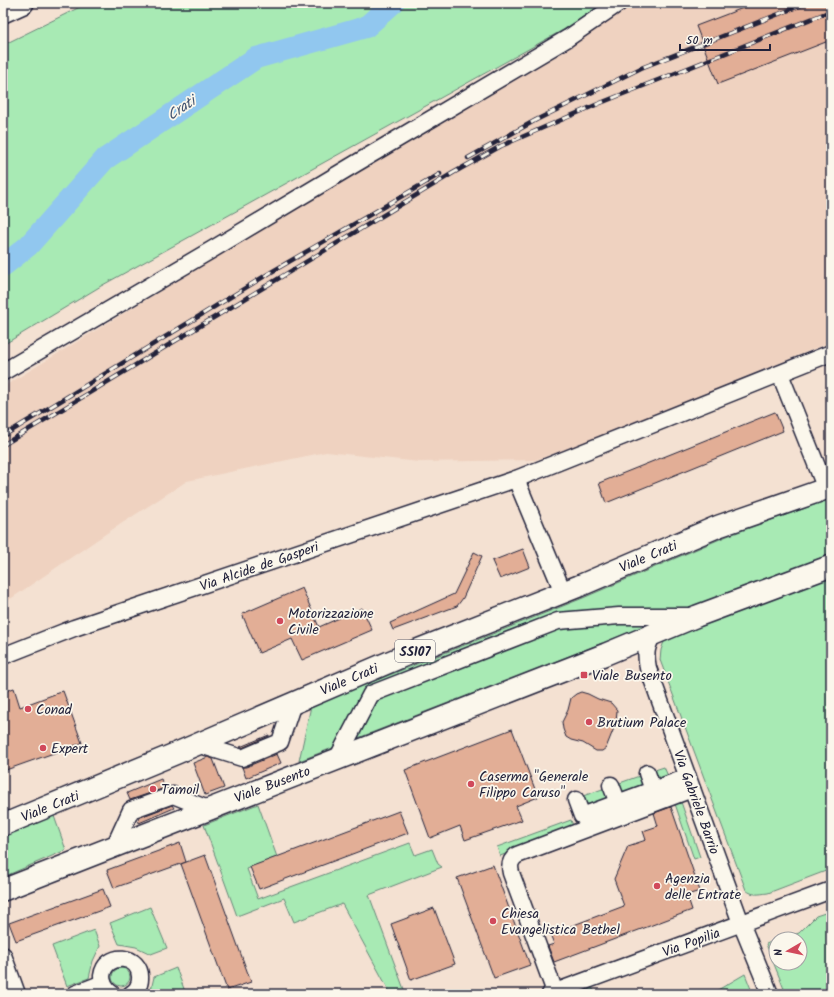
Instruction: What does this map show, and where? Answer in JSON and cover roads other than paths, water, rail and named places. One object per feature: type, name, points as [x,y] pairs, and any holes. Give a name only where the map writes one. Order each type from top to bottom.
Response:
[{"type":"main road","points":[[3,12],[23,3]]},
{"type":"main road","name":"Viale Crati","points":[[3,825],[293,704],[408,654],[563,592],[719,526],[829,488]]},
{"type":"main road","name":"Viale Busento","points":[[3,890],[606,654],[697,616],[831,566]]},
{"type":"street","points":[[3,372],[568,38],[619,3]]},
{"type":"street","name":"Via Alcide de Gasperi","points":[[3,656],[74,628],[516,478],[831,353]]},
{"type":"street","points":[[780,374],[829,488]]},
{"type":"street","points":[[516,478],[525,514],[563,592]]},
{"type":"street","points":[[337,759],[371,694],[558,621],[619,616],[697,616]]},
{"type":"street","name":"Via Gabriele Barrio","points":[[653,634],[648,644],[646,654],[648,668],[741,923],[770,994]]},
{"type":"street","points":[[197,744],[242,758],[280,742],[293,704]]},
{"type":"street","points":[[647,774],[653,790]]},
{"type":"street","points":[[576,800],[582,816],[653,790],[690,783]]},
{"type":"street","points":[[552,993],[511,873],[511,862],[517,855],[551,844],[690,783]]},
{"type":"street","points":[[611,785],[618,803]]},
{"type":"street","points":[[114,847],[131,810],[173,795],[208,809]]},
{"type":"street","name":"Via Popilia","points":[[552,993],[831,890]]},
{"type":"street","points":[[3,955],[17,994]]},
{"type":"street","points":[[75,994],[108,989],[103,971],[111,961],[124,958],[135,964],[139,969],[141,976],[137,988],[131,994]]},
{"type":"waterway","name":"Crati","points":[[3,266],[28,246],[105,159],[256,58],[366,27],[393,3]]},
{"type":"railway","points":[[468,158],[536,120],[641,68],[807,3]]},
{"type":"railway","points":[[3,445],[453,173],[501,146],[598,104],[831,11]]},
{"type":"railway","points":[[3,436],[273,271],[440,174]]},
{"type":"place","name":"Motorizzazione Civile","points":[[280,621]]},
{"type":"place","name":"Viale Busento","points":[[584,675]]},
{"type":"place","name":"Conad","points":[[28,709]]},
{"type":"place","name":"Brutium Palace","points":[[589,722]]},
{"type":"place","name":"Expert","points":[[43,748]]},
{"type":"place","name":"Caserma \"Generale Filippo Caruso\"","points":[[471,784]]},
{"type":"place","name":"Tamoil","points":[[153,789]]},
{"type":"place","name":"Agenzia delle Entrate","points":[[657,886]]},
{"type":"place","name":"Chiesa Evangelistica Bethel","points":[[493,921]]}]
